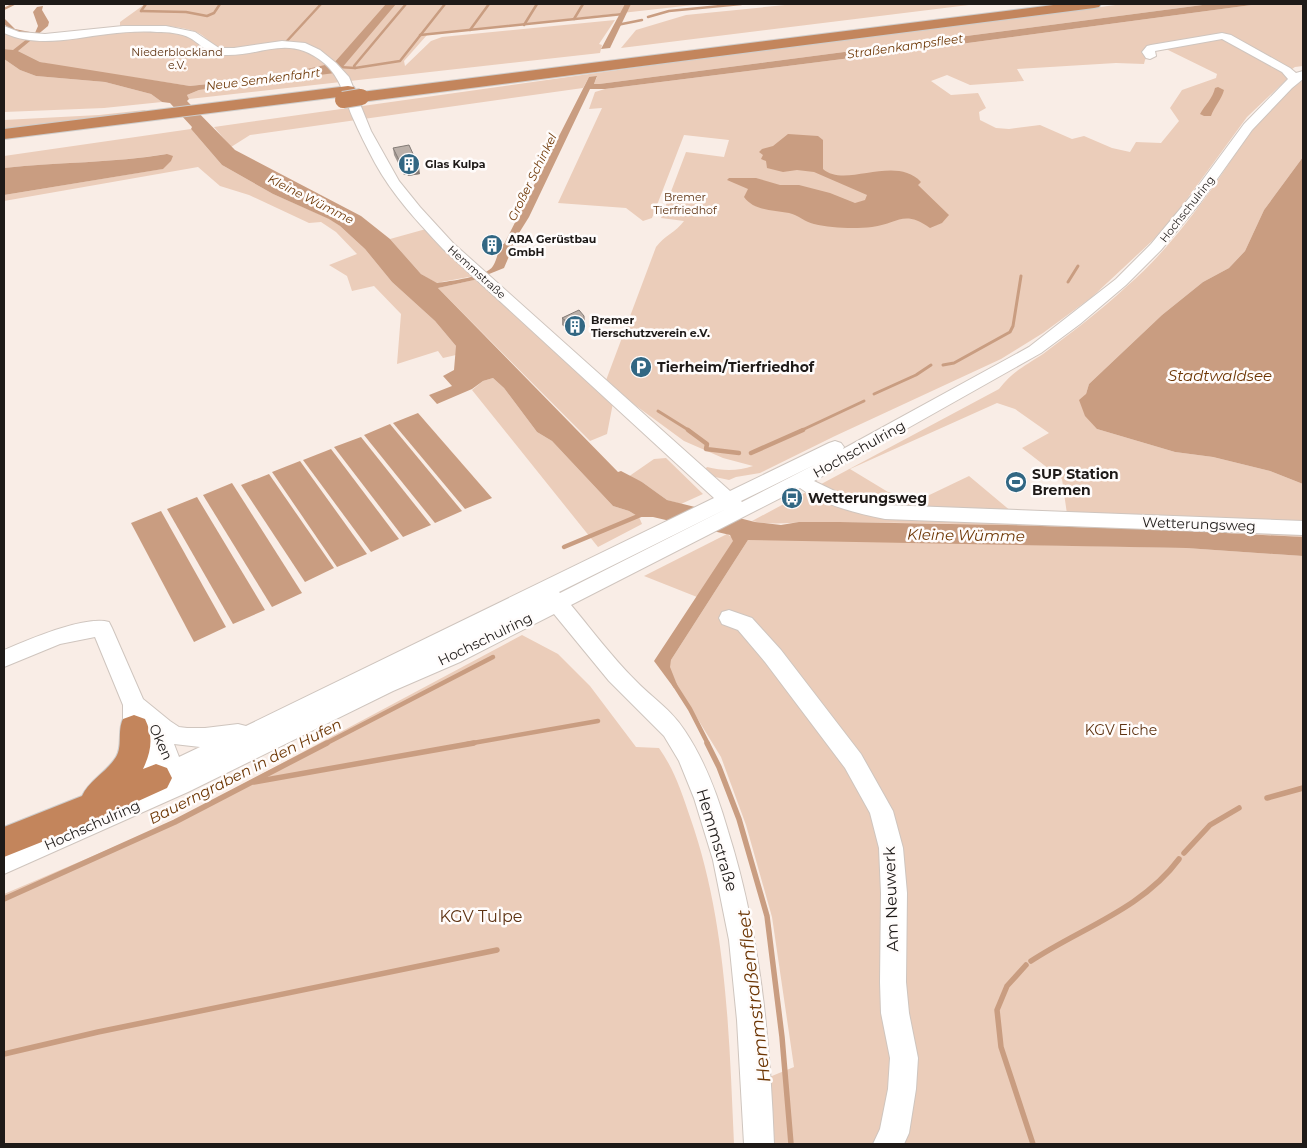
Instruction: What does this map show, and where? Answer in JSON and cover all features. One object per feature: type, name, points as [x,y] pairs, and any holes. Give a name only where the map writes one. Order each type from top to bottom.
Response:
[{"type":"highway","points":[[348,93],[1036,4]]},
{"type":"highway","points":[[4,144],[229,107],[1094,4]]},
{"type":"highway","points":[[10,117],[207,119],[229,107]]},
{"type":"highway","points":[[4,134],[152,119]]},
{"type":"highway","points":[[40,146],[152,119]]},
{"type":"highway","points":[[80,812],[109,789],[127,766],[135,750],[140,717]]},
{"type":"highway","points":[[4,842],[80,812],[168,782]]},
{"type":"street","name":"Hemmstraße","points":[[4,29],[15,34],[38,37],[122,29],[157,29],[191,34],[209,49],[220,52],[239,51],[276,44],[301,46],[315,52],[345,80],[354,106],[378,155],[408,204],[448,246],[734,508]]},
{"type":"street","points":[[1150,56],[1148,52],[1151,48],[1222,36],[1228,37],[1297,73]]},
{"type":"street","name":"Hochschulring","points":[[4,863],[168,782],[452,656],[678,525],[709,509],[734,508],[801,480],[1035,350],[1121,282],[1156,247],[1176,224],[1248,127],[1297,73]]},
{"type":"street","name":"Hochschulring","points":[[168,782],[262,729],[703,530],[734,508],[854,438],[956,394]]},
{"type":"street","name":"Wetterungsweg","points":[[801,480],[826,496],[848,505],[885,512],[1303,528]]},
{"type":"street","name":"Hemmstraße","points":[[551,597],[599,655],[675,734],[696,771],[722,845],[739,916],[747,970],[759,1144]]},
{"type":"street","name":"Am Neuwerk","points":[[729,618],[745,624],[773,656],[853,761],[881,811],[891,848],[894,893],[893,982],[895,1013],[904,1058],[902,1089],[894,1133],[888,1144]]},
{"type":"street","name":"Oken","points":[[4,659],[57,637],[102,628],[168,782]]},
{"type":"street","points":[[140,717],[173,734],[192,737],[214,737],[262,729]]},
{"type":"green space","points":[[145,4],[702,4],[427,35],[404,61],[405,66],[431,41],[442,37],[615,20],[599,44],[602,45],[600,53],[189,99],[187,95],[199,90],[293,79],[341,70],[303,44],[226,49],[216,46],[196,32],[178,27],[120,27],[120,22]]},
{"type":"green space","points":[[795,4],[977,4],[621,48],[636,30],[686,15]]},
{"type":"green space","points":[[1123,4],[1210,4],[599,84],[594,84],[597,77],[589,77],[583,88],[250,135],[231,147],[214,127],[653,65]]},
{"type":"green space","name":"Bremer Tierfriedhof","points":[[1259,4],[1303,4],[1303,66],[1295,67],[1286,73],[1287,79],[1247,117],[1176,214],[1152,241],[1092,297],[1043,333],[1001,359],[760,473],[729,480],[715,477],[705,469],[707,467],[736,470],[753,466],[723,458],[684,441],[605,383],[656,247],[684,221],[661,218],[686,152],[724,157],[729,140],[684,135],[652,218],[643,221],[626,208],[558,203],[602,108],[589,109],[595,92],[605,89]],"holes":[[[1164,48],[1217,74],[1216,78],[1182,90],[1170,108],[1179,121],[1161,143],[1136,142],[1130,152],[1112,148],[1084,136],[1072,139],[1040,125],[1009,129],[996,128],[980,120],[979,112],[986,108],[978,93],[951,95],[931,81],[947,75],[970,85],[1024,81],[1017,69],[1116,63],[1144,64],[1151,52]]]},
{"type":"green space","name":"Niederblockland e.V.","points":[[148,30],[188,36],[193,38],[209,53],[235,54],[287,47],[300,49],[312,53],[327,66],[271,77],[190,86],[63,67],[40,62],[18,51],[4,49],[4,33],[22,38]]},
{"type":"green space","points":[[4,59],[20,70],[36,76],[105,82],[151,94],[162,102],[104,108],[4,112]]},
{"type":"green space","points":[[1303,80],[1303,157],[1264,210],[1245,251],[1229,268],[1203,282],[1162,315],[1089,384],[1086,394],[1097,429],[1175,452],[1213,457],[1270,471],[1303,484],[1303,537],[1015,525],[825,522],[775,524],[752,521],[999,389],[1014,373],[1085,322],[1138,276],[1183,227],[1254,129],[1289,90]],"holes":[[[997,403],[1015,409],[1049,433],[1022,448],[1062,479],[1067,514],[1012,512],[969,476],[921,499],[888,492],[850,469]]]},
{"type":"green space","points":[[145,110],[4,129],[4,120],[99,115]]},
{"type":"green space","points":[[191,129],[222,165],[273,194],[330,219],[340,226],[365,249],[392,282],[435,321],[456,346],[456,355],[443,358],[438,351],[397,364],[401,314],[374,286],[352,291],[347,276],[329,265],[357,254],[336,232],[321,222],[309,223],[249,195],[220,186],[198,167],[4,201],[4,195],[162,169],[166,154],[126,159],[4,168],[4,156]]},
{"type":"green space","points":[[426,229],[474,276],[436,283],[421,274],[390,239]]},
{"type":"green space","points":[[478,279],[591,385],[613,403],[607,434],[590,441],[438,288]]},
{"type":"green space","points":[[493,378],[504,388],[537,432],[552,441],[613,506],[629,511],[639,517],[642,524],[598,547],[472,390],[483,381]]},
{"type":"green space","points":[[666,458],[703,494],[681,504],[667,500],[642,482],[628,477],[654,459]]},
{"type":"green space","points":[[727,534],[734,541],[697,597],[644,576]]},
{"type":"green space","name":"KGV Eiche","points":[[748,540],[1186,548],[1303,556],[1303,1144],[772,1144],[767,1078],[794,1067],[772,917],[746,825],[721,757],[678,687],[669,667],[671,660]]},
{"type":"green space","name":"KGV Tulpe","points":[[522,635],[558,654],[590,686],[636,747],[659,748],[677,781],[702,857],[712,897],[719,938],[728,1020],[734,1144],[4,1144],[4,894],[170,823]]},
{"type":"water","points":[[386,4],[396,4],[341,69],[335,73],[199,90],[187,95],[189,99],[187,101],[235,150],[361,216],[390,239],[421,274],[437,283],[476,276],[493,266],[501,244],[504,244],[589,77],[597,76],[594,84],[599,84],[1210,4],[1259,4],[953,45],[605,89],[590,89],[529,217],[519,233],[504,268],[474,280],[438,288],[618,472],[621,471],[642,482],[667,500],[755,522],[781,525],[799,522],[839,522],[1006,525],[1169,530],[1303,537],[1303,556],[1186,548],[748,540],[671,660],[670,667],[678,687],[674,688],[654,661],[733,541],[730,535],[653,517],[639,517],[629,511],[613,506],[552,441],[537,432],[504,388],[493,378],[437,404],[429,395],[452,386],[443,376],[454,370],[456,346],[435,321],[392,282],[365,249],[340,226],[329,219],[273,194],[222,165],[170,103],[162,102],[151,94],[105,82],[36,76],[20,70],[4,59],[4,49],[13,50],[32,35],[11,30],[4,24],[4,18],[15,29],[35,33],[38,26],[33,12],[37,7],[43,6],[42,10],[49,22],[48,26],[18,51],[40,62],[190,86],[271,77],[334,63]]},
{"type":"water","points":[[625,4],[631,4],[610,48],[601,49]]},
{"type":"water","points":[[1218,87],[1224,90],[1211,116],[1200,114],[1211,98],[1215,88]]},
{"type":"water","points":[[788,134],[818,136],[823,140],[823,169],[832,174],[844,176],[898,171],[910,174],[921,182],[918,185],[949,215],[942,223],[930,228],[913,219],[901,219],[872,227],[843,228],[814,224],[789,213],[764,209],[753,205],[744,197],[748,189],[727,180],[729,178],[756,178],[780,185],[799,185],[830,193],[855,203],[865,200],[867,195],[814,172],[797,170],[783,172],[767,168],[766,161],[761,159],[763,155],[759,152],[762,149],[773,146]]},
{"type":"water","points":[[167,154],[173,156],[163,169],[4,195],[4,168]]},
{"type":"water","name":"Stadtwaldsee","points":[[1303,157],[1303,484],[1270,471],[1213,457],[1175,452],[1097,429],[1085,416],[1079,400],[1086,394],[1089,384],[1162,315],[1203,282],[1229,268],[1245,251],[1264,210]]},
{"type":"water","points":[[418,413],[492,498],[465,509],[393,423]]},
{"type":"water","points":[[390,424],[462,511],[435,523],[364,435]]},
{"type":"water","points":[[361,437],[431,525],[403,537],[334,447]]},
{"type":"water","points":[[331,449],[399,539],[371,552],[303,460]]},
{"type":"water","points":[[300,461],[367,554],[337,567],[272,472]]},
{"type":"water","points":[[269,474],[334,568],[305,582],[241,485]]},
{"type":"water","points":[[232,483],[302,593],[272,607],[203,495]]},
{"type":"water","points":[[197,497],[265,610],[233,624],[167,509]]},
{"type":"water","points":[[161,511],[226,627],[194,642],[131,523]]},
{"type":"building","points":[[409,145],[419,167],[403,168],[393,148]]},
{"type":"building","points":[[579,310],[584,316],[584,320],[577,329],[562,318]]},
{"type":"waterway","points":[[4,9],[14,4]]},
{"type":"waterway","points":[[146,4],[141,11],[186,12],[207,16],[214,13],[220,4]]},
{"type":"waterway","points":[[286,42],[321,4]]},
{"type":"waterway","points":[[355,68],[354,66],[406,4]]},
{"type":"waterway","points":[[421,35],[445,4]]},
{"type":"waterway","points":[[470,30],[489,4]]},
{"type":"waterway","points":[[525,24],[537,4]]},
{"type":"waterway","points":[[574,19],[583,4]]},
{"type":"waterway","points":[[648,17],[669,11],[741,4]]},
{"type":"waterway","points":[[525,24],[623,14]]},
{"type":"waterway","points":[[617,25],[642,20]]},
{"type":"waterway","points":[[470,30],[525,24]]},
{"type":"waterway","points":[[421,35],[470,30]]},
{"type":"waterway","points":[[355,68],[400,61],[421,35]]},
{"type":"waterway","points":[[339,67],[355,68]]},
{"type":"waterway","points":[[1068,282],[1078,266]]},
{"type":"waterway","points":[[943,365],[954,363],[1010,332],[1013,326],[1021,276]]},
{"type":"waterway","points":[[874,394],[916,375],[931,365]]},
{"type":"waterway","points":[[800,431],[864,401]]},
{"type":"waterway","points":[[658,411],[690,431]]},
{"type":"waterway","points":[[688,430],[707,444],[706,449],[739,453]]},
{"type":"waterway","points":[[751,453],[803,430]]},
{"type":"waterway","name":"Bauerngraben in den Hufen","points":[[564,547],[643,514]]},
{"type":"waterway","name":"Bauerngraben in den Hufen","points":[[325,744],[493,657]]},
{"type":"waterway","name":"Hemmstraßenfleet","points":[[674,684],[690,709],[708,744]]},
{"type":"waterway","points":[[467,744],[598,721]]},
{"type":"waterway","name":"Bauerngraben in den Hufen","points":[[4,899],[175,822],[327,743]]},
{"type":"waterway","points":[[254,782],[474,743]]},
{"type":"waterway","name":"Hemmstraßenfleet","points":[[707,743],[719,767],[739,819],[767,916],[782,1037],[791,1144]]},
{"type":"waterway","points":[[1267,798],[1303,788]]},
{"type":"waterway","points":[[1184,853],[1210,825],[1239,808]]},
{"type":"waterway","points":[[1031,961],[1129,905],[1164,876],[1179,859]]},
{"type":"waterway","points":[[4,1054],[98,1032],[497,950]]},
{"type":"waterway","points":[[1026,965],[1007,986],[997,1010],[1001,1047],[1033,1144]]},
{"type":"place","name":"Glas Kulpa","points":[[409,164]]},
{"type":"place","name":"ARA Gerüstbau GmbH","points":[[492,245]]},
{"type":"place","name":"Bremer Tierschutzverein e.V.","points":[[575,326]]},
{"type":"place","name":"Tierheim/Tierfriedhof","points":[[641,367]]},
{"type":"place","name":"SUP Station Bremen","points":[[1016,482]]},
{"type":"place","name":"Wetterungsweg","points":[[792,498]]},
{"type":"water label","name":"Straßenkampsfleet","points":[[905,46]]},
{"type":"water label","name":"Neue Semkenfahrt","points":[[263,79]]},
{"type":"water label","name":"Großer Schinkel","points":[[532,177]]},
{"type":"water label","name":"Kleine Wümme","points":[[311,199]]},
{"type":"water label","name":"Kleine Wümme","points":[[966,535]]}]
